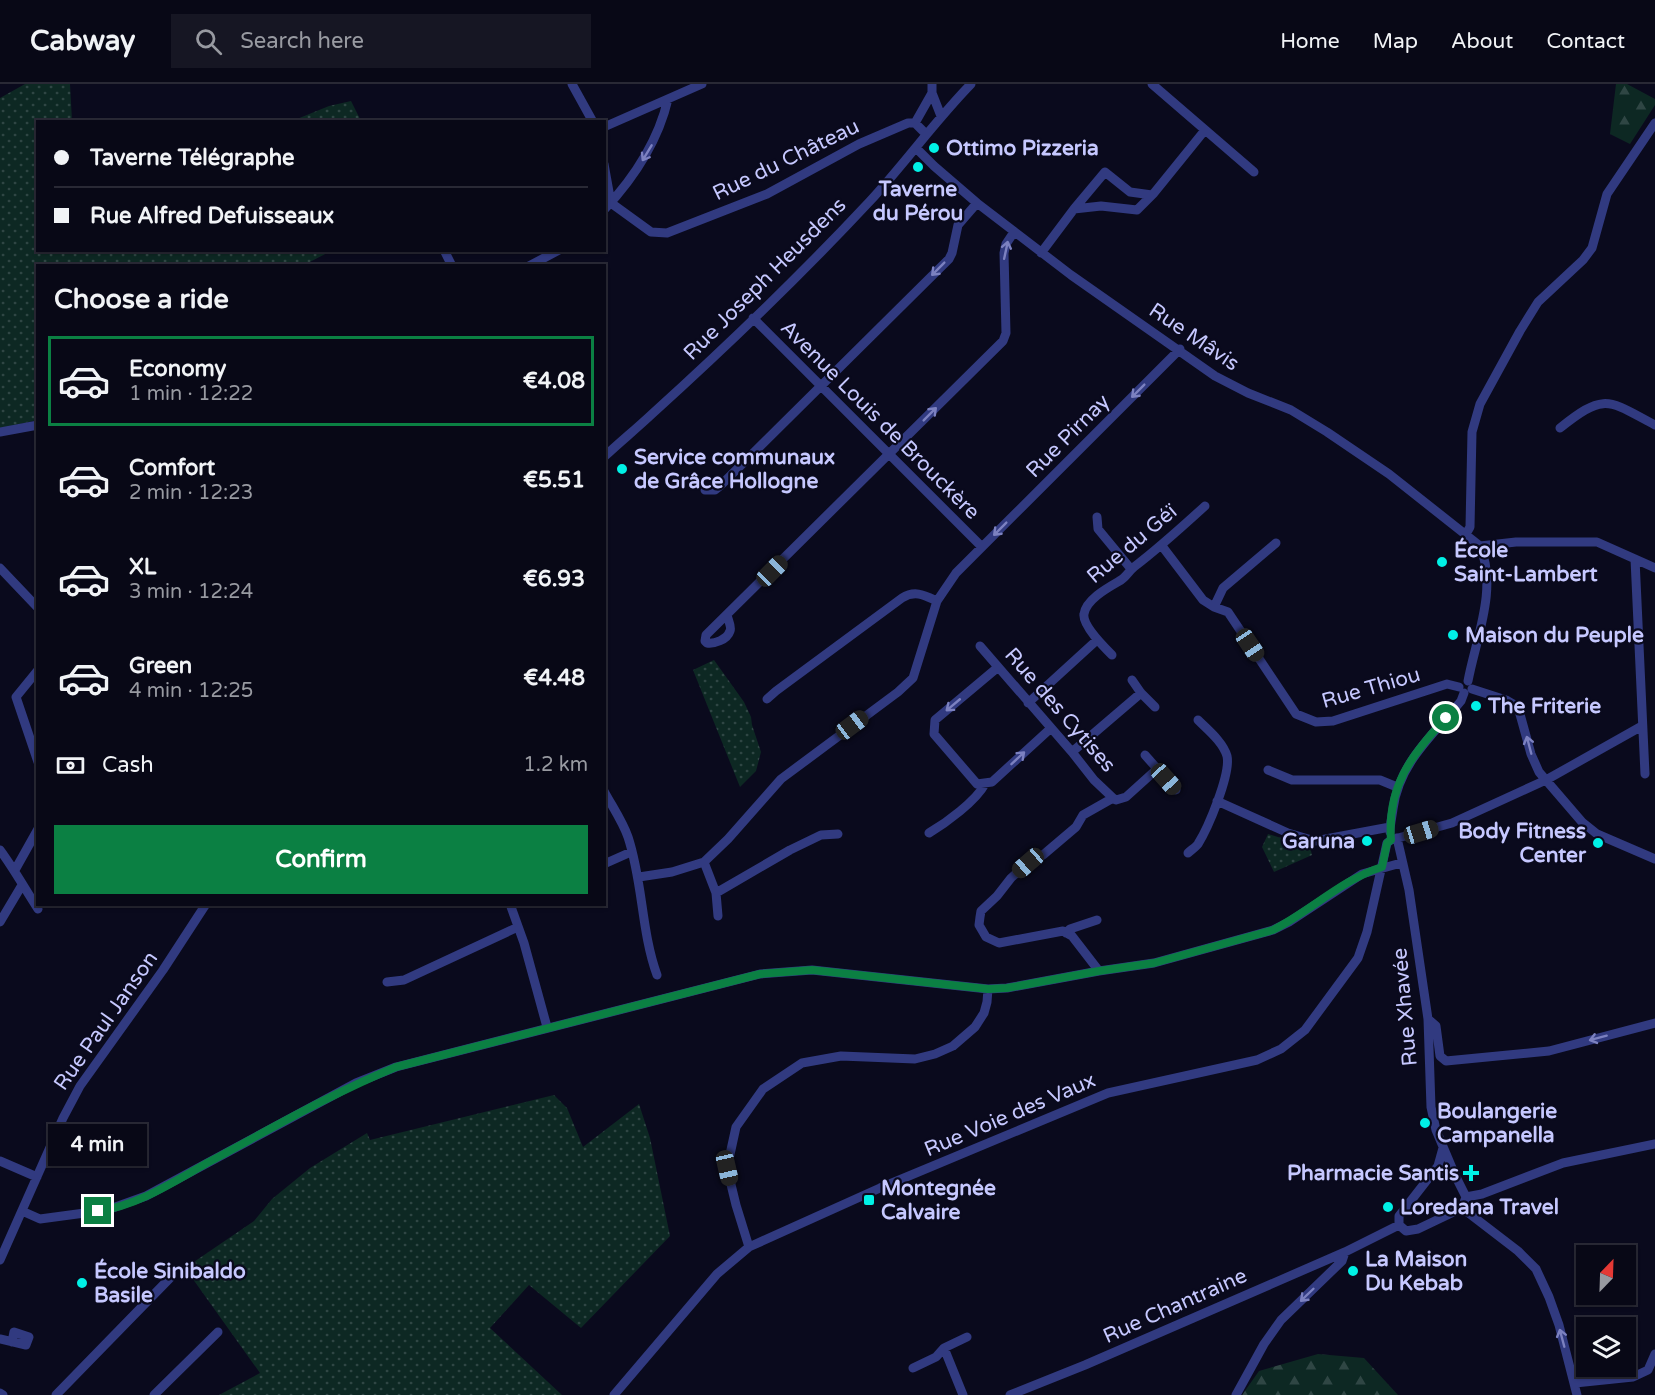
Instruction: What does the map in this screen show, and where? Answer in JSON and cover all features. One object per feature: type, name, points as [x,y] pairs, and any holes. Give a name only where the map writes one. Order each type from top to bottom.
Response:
[{"type":"street","points":[[586,84],[575,88],[592,120]]},
{"type":"street","points":[[606,126],[702,84]]},
{"type":"street","name":"Rue Joseph Heusdens","points":[[606,455],[753,318],[870,201],[916,148],[940,116],[971,84]]},
{"type":"street","points":[[1152,84],[1254,172]]},
{"type":"street","points":[[932,89],[940,116]]},
{"type":"street","points":[[926,134],[915,123],[932,89]]},
{"type":"street","points":[[608,207],[636,171],[658,135],[668,99]]},
{"type":"street","name":"Rue du Château","points":[[608,207],[651,232],[667,233],[767,194],[859,144],[908,123],[915,123]]},
{"type":"street","points":[[1467,534],[1470,527],[1472,432],[1480,404],[1538,302],[1583,261],[1592,248],[1607,194],[1655,123]]},
{"type":"street","points":[[1074,209],[1101,206],[1137,210],[1205,130]]},
{"type":"street","name":"Rue Mâvis","points":[[916,148],[977,203],[1041,253],[1215,376],[1248,393],[1291,410],[1327,432],[1389,474],[1480,546]]},
{"type":"street","points":[[1041,253],[1105,172],[1130,192],[1152,195]]},
{"type":"street","points":[[1095,184],[1095,197],[1101,206]]},
{"type":"street","points":[[606,186],[608,207]]},
{"type":"street","points":[[1120,209],[1128,202],[1130,192]]},
{"type":"street","points":[[705,490],[715,490],[720,486],[949,259],[958,225],[977,203]]},
{"type":"street","points":[[728,615],[1003,341],[1006,333],[1004,253],[1006,244],[1014,232]]},
{"type":"street","points":[[533,264],[555,252]]},
{"type":"street","name":"Avenue Louis de Brouckère","points":[[753,318],[982,547]]},
{"type":"street","name":"Rue Pirnay","points":[[704,862],[729,838],[781,779],[898,692],[913,678],[937,601],[956,573],[1180,350]]},
{"type":"street","points":[[1560,428],[1581,411],[1599,403],[1615,404],[1655,425]]},
{"type":"street","points":[[0,432],[36,425]]},
{"type":"street","name":"Rue du Géï","points":[[1097,640],[1083,618],[1084,611],[1089,604],[1162,546],[1204,506]]},
{"type":"street","points":[[1097,517],[1098,529],[1131,569]]},
{"type":"street","points":[[1642,726],[1546,780],[1452,823],[1392,840],[1390,827],[1397,787],[1407,765],[1461,701],[1466,687],[1480,635],[1485,604],[1486,561],[1480,546],[1597,542],[1655,568]]},
{"type":"street","points":[[1214,607],[1223,588],[1276,543]]},
{"type":"street","name":"Rue Thiou","points":[[1162,546],[1203,600],[1228,612],[1296,714],[1316,722],[1333,721],[1447,684],[1466,687]]},
{"type":"street","points":[[1635,559],[1645,774]]},
{"type":"street","points":[[0,568],[36,606]]},
{"type":"street","points":[[767,699],[902,598],[918,593],[937,601]]},
{"type":"street","points":[[1028,703],[1097,640],[1112,655]]},
{"type":"street","name":"Rue des Cytises","points":[[980,646],[1094,780],[1113,798]]},
{"type":"street","points":[[997,668],[935,720],[934,734],[954,758],[977,784],[992,782],[1050,729]]},
{"type":"street","points":[[36,672],[16,697],[36,756]]},
{"type":"street","points":[[1132,680],[1155,707]]},
{"type":"street","points":[[1466,687],[1506,700],[1518,707],[1531,754],[1539,772],[1582,822],[1596,834],[1655,858]]},
{"type":"street","points":[[1072,752],[1141,693]]},
{"type":"street","points":[[1188,853],[1197,845],[1228,770],[1223,748],[1198,720]]},
{"type":"street","points":[[1146,755],[1176,790]]},
{"type":"street","points":[[1099,971],[1072,936],[1063,931],[999,943],[986,937],[979,926],[981,911],[1011,878],[1076,827],[1083,815],[1113,798],[1116,800],[1126,797],[1156,769]]},
{"type":"street","points":[[1268,770],[1292,780],[1380,780],[1397,787]]},
{"type":"street","points":[[929,833],[947,821],[981,791],[985,784]]},
{"type":"street","points":[[606,795],[628,837],[639,877],[648,945],[657,975]]},
{"type":"street","points":[[1217,801],[1288,833],[1315,841],[1390,827]]},
{"type":"street","points":[[15,870],[36,833]]},
{"type":"street","points":[[716,893],[790,850],[821,835],[838,834]]},
{"type":"street","name":"Rue Xhavée","points":[[1392,840],[1409,890],[1428,1019],[1431,1107],[1436,1130],[1466,1197]]},
{"type":"street","name":"Rue Voie des Vaux","points":[[615,1395],[717,1274],[749,1247],[880,1188],[1108,1093],[1257,1060],[1281,1048],[1305,1030],[1358,958],[1367,932],[1382,867],[1392,840]]},
{"type":"street","points":[[0,850],[38,909]]},
{"type":"street","points":[[606,863],[631,852]]},
{"type":"street","points":[[639,877],[672,872],[704,862],[716,893],[718,916]]},
{"type":"street","points":[[22,1211],[40,1219],[107,1210],[146,1196],[356,1083],[386,1071],[547,1027],[760,974],[812,970],[988,989],[1007,988],[1154,963],[1273,930],[1362,874],[1401,863]]},
{"type":"street","points":[[0,922],[22,885]]},
{"type":"street","name":"Rue Paul Janson","points":[[0,1260],[63,1118],[80,1086],[163,970],[205,906]]},
{"type":"street","points":[[512,906],[547,1027]]},
{"type":"street","points":[[1066,933],[1070,929],[1098,920]]},
{"type":"street","points":[[387,982],[404,980],[518,927]]},
{"type":"street","points":[[749,1247],[727,1168],[736,1127],[763,1089],[802,1063],[841,1056],[915,1059],[953,1046],[975,1027],[984,1013],[988,989]]},
{"type":"street","points":[[1428,1019],[1436,1026],[1440,1056],[1446,1060],[1549,1051],[1655,1023]]},
{"type":"street","points":[[1443,1148],[1438,1166],[1399,1216],[1399,1225],[1406,1231],[1418,1229],[1462,1208],[1466,1197],[1482,1194],[1563,1164],[1655,1144]]},
{"type":"street","points":[[0,1161],[37,1177]]},
{"type":"street","points":[[1433,1173],[1445,1171],[1455,1175]]},
{"type":"street","points":[[1462,1208],[1518,1251],[1536,1269],[1552,1307],[1577,1395]]},
{"type":"street","name":"Rue Chantraine","points":[[1010,1395],[1085,1365],[1349,1250],[1399,1225]]},
{"type":"street","points":[[1236,1395],[1264,1344],[1281,1320],[1342,1261],[1349,1250]]},
{"type":"street","points":[[56,1395],[170,1278]]},
{"type":"street","points":[[154,1395],[218,1332]]},
{"type":"street","points":[[913,1368],[936,1358],[944,1348],[967,1337]]},
{"type":"street","points":[[0,1339],[12,1342]]},
{"type":"street","points":[[944,1348],[963,1395]]},
{"type":"street","points":[[1575,1383],[1633,1377],[1648,1370],[1655,1354]]},
{"type":"green space","points":[[25,84],[70,84],[72,120],[36,120],[36,252],[329,252],[306,264],[36,264],[36,420],[0,429],[0,98]]},
{"type":"green space","points":[[1616,84],[1627,84],[1655,99],[1655,105],[1630,144],[1610,134]]},
{"type":"green space","points":[[351,101],[360,120],[294,120],[329,106]]},
{"type":"green space","points":[[714,660],[744,702],[761,752],[756,771],[740,787],[693,670]]},
{"type":"green space","points":[[1268,834],[1310,847],[1312,855],[1274,872],[1262,847]]},
{"type":"green space","points":[[554,1095],[567,1108],[583,1147],[639,1104],[650,1138],[670,1236],[581,1328],[529,1285],[490,1328],[562,1395],[219,1395],[260,1373],[185,1268],[254,1221],[272,1199],[310,1168],[367,1133],[370,1140]]},
{"type":"green space","points":[[1318,1354],[1364,1358],[1398,1395],[1242,1395],[1259,1371]]},
{"type":"place","name":"Ottimo Pizzeria","points":[[934,148]]},
{"type":"place","name":"Taverne du Pérou","points":[[918,167]]},
{"type":"place","name":"Service communaux de Grâce Hollogne","points":[[622,469]]},
{"type":"place","name":"École Saint-Lambert","points":[[1442,562]]},
{"type":"place","name":"Maison du Peuple","points":[[1453,635]]},
{"type":"place","name":"The Friterie","points":[[1476,706]]},
{"type":"place","name":"Garuna","points":[[1367,841]]},
{"type":"place","name":"Body Fitness Center","points":[[1598,843]]},
{"type":"place","name":"Boulangerie Campanella","points":[[1425,1123]]},
{"type":"place","name":"Pharmacie Santis","points":[[1471,1173]]},
{"type":"place","name":"Montegnée Calvaire","points":[[869,1200]]},
{"type":"place","name":"Loredana Travel","points":[[1388,1207]]},
{"type":"place","name":"La Maison Du Kebab","points":[[1353,1271]]},
{"type":"place","name":"École Sinibaldo Basile","points":[[82,1283]]},
{"type":"route","points":[[98,1211],[146,1196],[356,1083],[396,1067],[760,974],[812,970],[988,989],[1007,988],[1154,963],[1273,930],[1289,922],[1349,881],[1382,867],[1387,843],[1391,840],[1390,827],[1394,795],[1399,782],[1407,765],[1420,747],[1446,718]]}]
